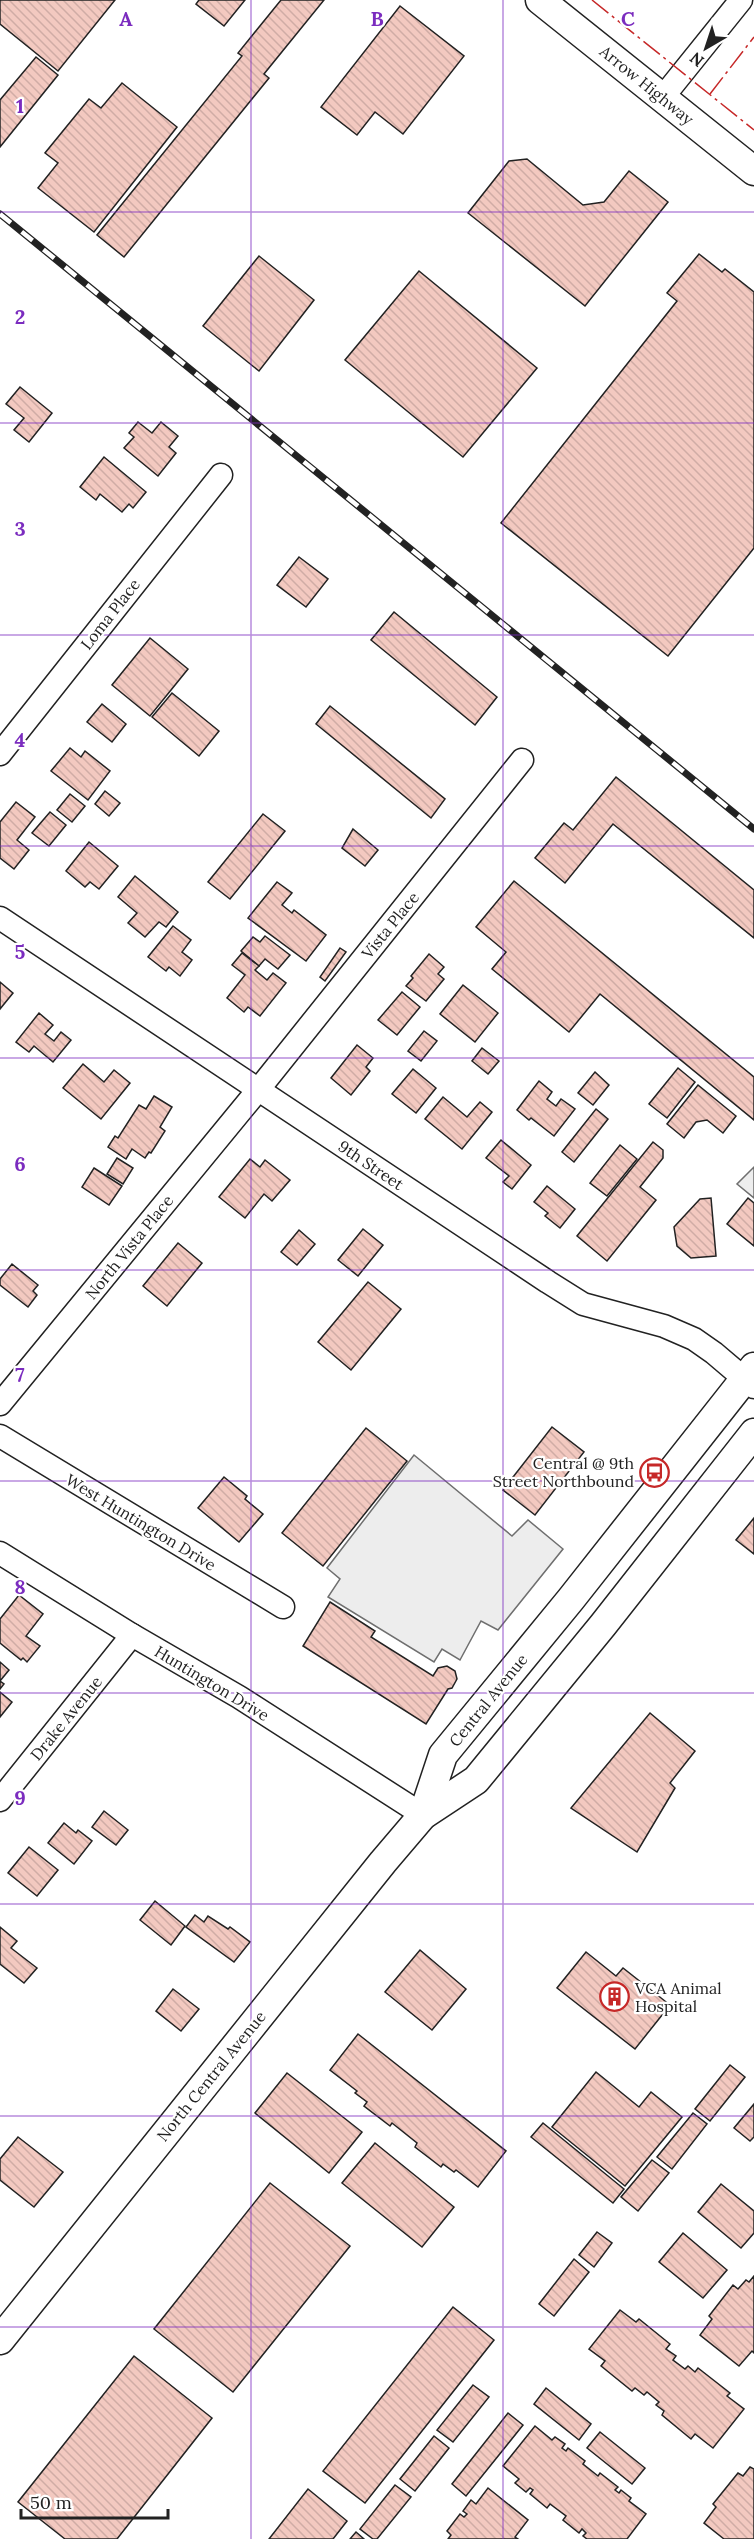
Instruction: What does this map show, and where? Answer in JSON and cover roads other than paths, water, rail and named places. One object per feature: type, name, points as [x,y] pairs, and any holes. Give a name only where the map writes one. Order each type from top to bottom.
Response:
[{"type":"main road","name":"Arrow Highway","points":[[540,0],[754,171]]},
{"type":"main road","name":"Central Avenue","points":[[423,1815],[444,1755],[751,1377]]},
{"type":"main road","points":[[423,1815],[476,1780],[603,1625],[754,1432]]},
{"type":"main road","name":"North Central Avenue","points":[[0,2340],[382,1862],[423,1815]]},
{"type":"street","points":[[663,97],[741,0]]},
{"type":"street","name":"Loma Place","points":[[0,754],[221,475]]},
{"type":"street","name":"Vista Place","points":[[258,1090],[522,760]]},
{"type":"street","name":"9th Street","points":[[0,918],[583,1304],[664,1326],[694,1339],[751,1377]]},
{"type":"street","name":"North Vista Place","points":[[0,1404],[258,1090]]},
{"type":"street","name":"West Huntington Drive","points":[[0,1436],[283,1607]]},
{"type":"street","name":"Huntington Drive","points":[[0,1554],[239,1697],[423,1815]]},
{"type":"street","name":"Drake Avenue","points":[[0,1800],[132,1635]]},
{"type":"railway","points":[[0,214],[754,829]]},
{"type":"place","name":"Central @ 9th Street Northbound","points":[[655,1472]]},
{"type":"place","name":"VCA Animal Hospital","points":[[614,1997]]}]
